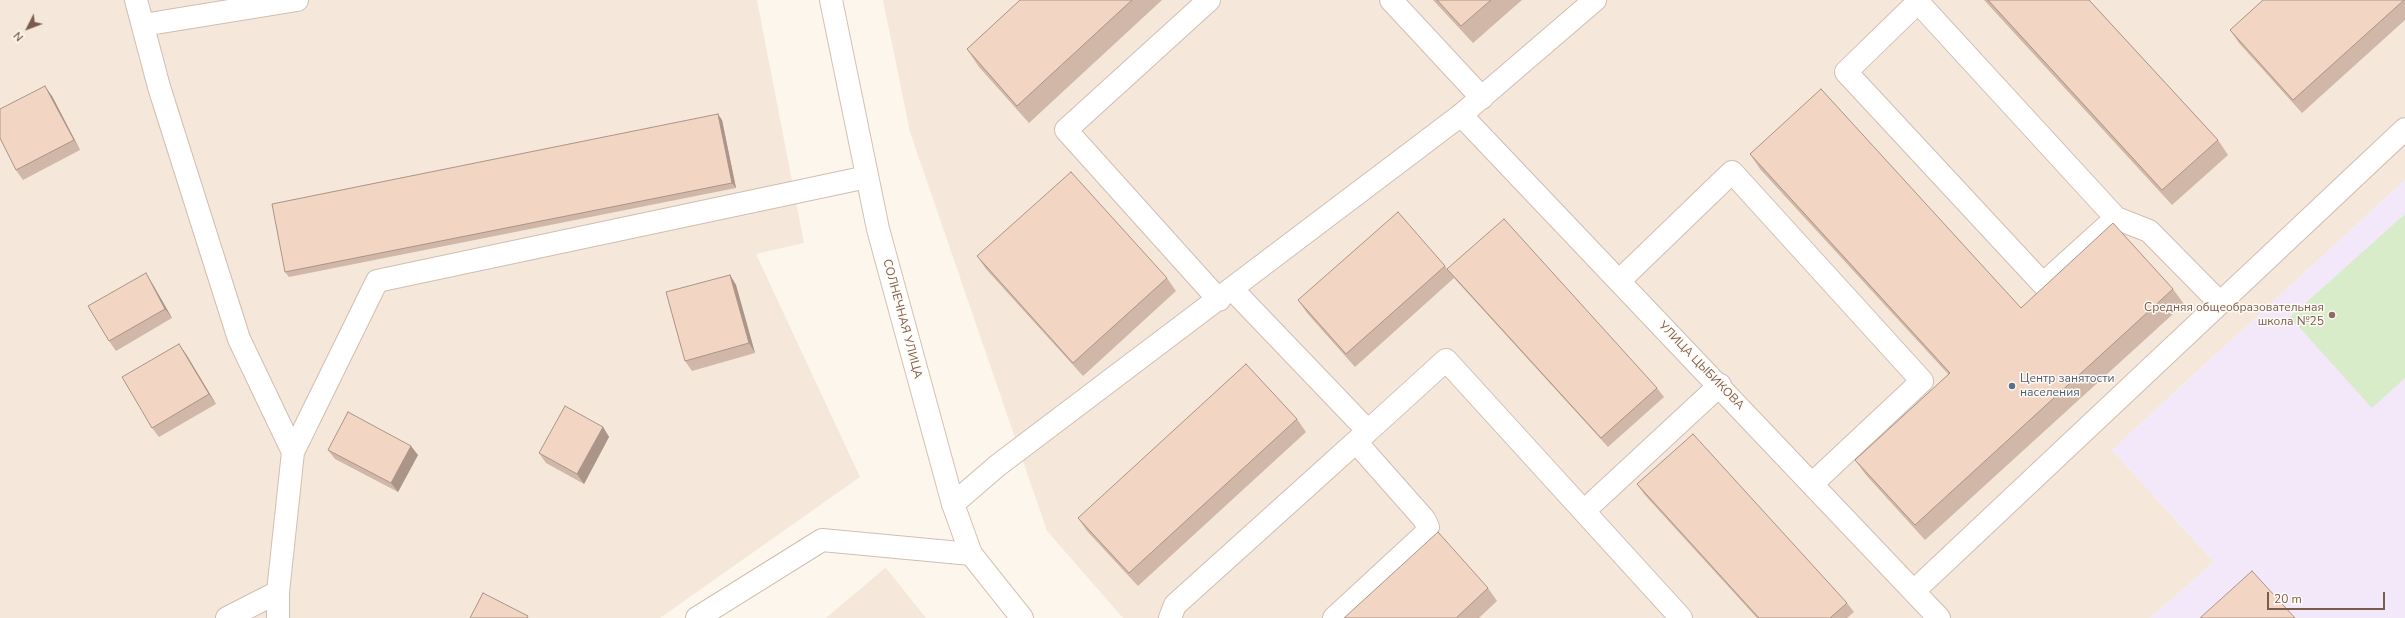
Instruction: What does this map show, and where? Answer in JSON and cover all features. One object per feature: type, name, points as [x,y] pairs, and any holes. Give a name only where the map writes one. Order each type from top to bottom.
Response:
[{"type":"street","points":[[136,0],[159,87],[239,339],[292,452]]},
{"type":"street","points":[[142,25],[297,0]]},
{"type":"street","name":"СОЛНЕЧНАЯ УЛИЦА","points":[[831,0],[880,237],[953,504],[971,554],[1022,618]]},
{"type":"street","points":[[1209,0],[1066,130],[1362,437],[1424,519],[1428,527],[1426,534],[1334,618]]},
{"type":"street","points":[[1391,0],[1482,98]]},
{"type":"street","points":[[953,504],[997,466],[1226,295],[1461,115],[1595,0]]},
{"type":"street","points":[[2116,218],[2043,284],[1846,72],[1917,1],[2116,218],[2149,231],[2220,303]]},
{"type":"street","name":"УЛИЦА ЦЫБИКОВА","points":[[1461,115],[1915,590],[1939,618]]},
{"type":"street","points":[[1915,590],[2405,129]]},
{"type":"street","points":[[1619,281],[1732,172],[1922,381],[1813,483]]},
{"type":"street","points":[[278,618],[278,592],[292,452],[377,282],[867,177]]},
{"type":"street","points":[[1170,618],[1175,605],[1446,360],[1682,618]]},
{"type":"street","points":[[1584,511],[1720,385]]},
{"type":"street","points":[[697,618],[822,540],[971,554]]},
{"type":"street","points":[[227,618],[278,592]]},
{"type":"shaded area","points":[[0,0],[757,0],[804,243],[756,254],[860,477],[660,618],[0,618]]},
{"type":"shaded area","points":[[883,0],[2405,0],[2405,180],[2112,450],[2214,562],[2150,618],[1123,618],[1047,531],[910,132]]},
{"type":"shaded area","name":"Средняя общеобразовательная школа №25","points":[[2405,180],[2405,618],[2150,618],[2214,562],[2112,450]]},
{"type":"shaded area","points":[[885,568],[926,618],[826,618]]},
{"type":"green space","points":[[2405,214],[2405,378],[2372,408],[2290,317]]},
{"type":"building","points":[[1020,0],[1132,0],[1017,106],[967,49]]},
{"type":"building","points":[[1437,0],[1491,0],[1461,26]]},
{"type":"building","points":[[1988,0],[2089,0],[2218,140],[2162,190]]},
{"type":"building","points":[[2263,0],[2404,0],[2293,100],[2230,30]]},
{"type":"building","points":[[45,86],[74,140],[16,170],[0,138],[0,109]]},
{"type":"building","points":[[1821,89],[2021,308],[2113,223],[2173,289],[1915,525],[1855,460],[1950,373],[1750,154]]},
{"type":"building","points":[[718,114],[732,183],[285,272],[272,204]]},
{"type":"building","points":[[1071,172],[1167,278],[1073,363],[977,256]]},
{"type":"building","points":[[1398,212],[1445,266],[1346,354],[1298,300]]},
{"type":"building","points":[[1504,219],[1657,388],[1601,438],[1447,269]]},
{"type":"building","points":[[146,273],[165,309],[109,341],[88,306]]},
{"type":"building","points":[[730,275],[749,343],[685,361],[666,292]]},
{"type":"building","points":[[179,344],[209,394],[152,428],[122,377]]},
{"type":"building","points":[[1246,364],[1297,419],[1129,573],[1078,518]]},
{"type":"building","points":[[565,406],[603,427],[577,474],[539,453]]},
{"type":"building","points":[[348,412],[411,446],[391,483],[328,450]]},
{"type":"building","points":[[1693,434],[1847,603],[1830,618],[1759,618],[1637,484]]},
{"type":"building","points":[[1438,532],[1488,588],[1456,618],[1344,618]]},
{"type":"building","points":[[2252,571],[2295,618],[2200,618]]},
{"type":"building","points":[[483,593],[528,616],[527,618],[470,618]]},
{"type":"place","name":"Средняя общеобразовательная школа №25","points":[[2332,315]]},
{"type":"place","name":"Центр занятости населения","points":[[2012,386]]}]
